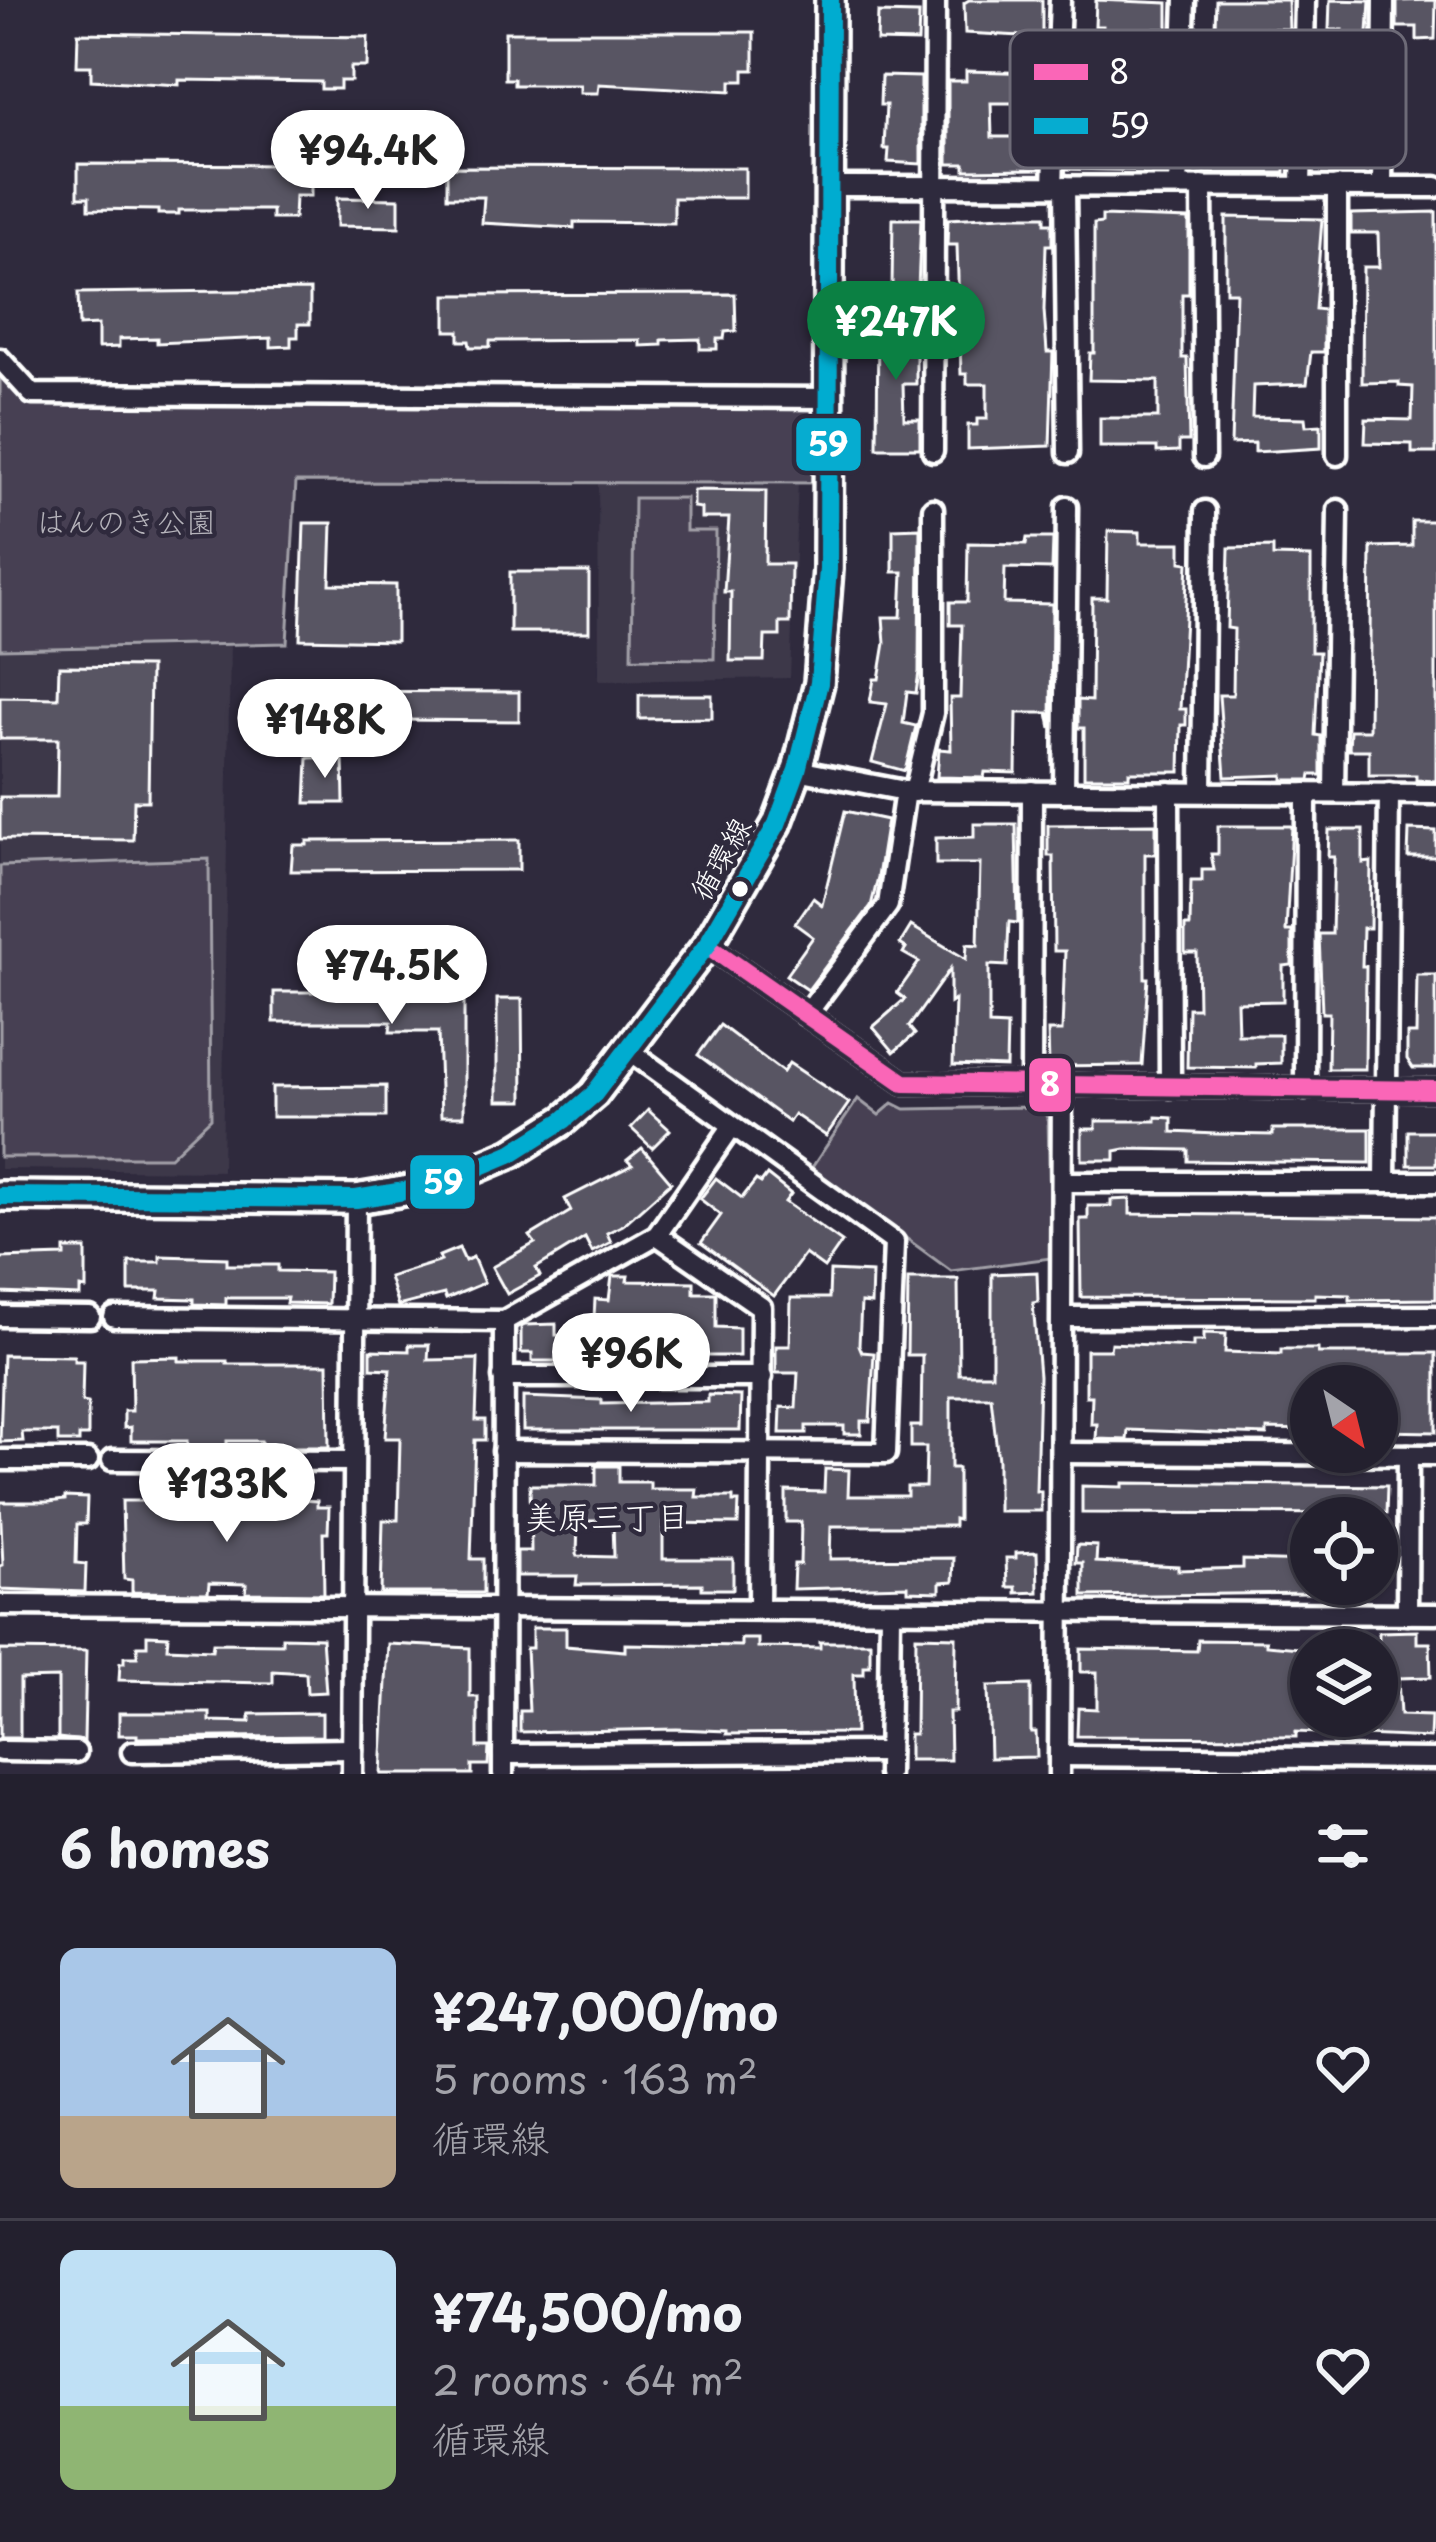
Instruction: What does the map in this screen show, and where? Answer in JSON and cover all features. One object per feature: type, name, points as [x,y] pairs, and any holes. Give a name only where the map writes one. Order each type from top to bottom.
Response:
[{"type":"street","name":"循環線","points":[[0,1196],[356,1199],[434,1186],[512,1153],[594,1094],[707,945],[777,824],[797,770],[819,683],[828,569],[830,0]]},
{"type":"street","points":[[933,451],[934,0]]},
{"type":"street","points":[[1060,0],[1060,30]]},
{"type":"street","points":[[1184,30],[1185,0]]},
{"type":"street","points":[[1305,30],[1306,0]]},
{"type":"street","points":[[1384,0],[1384,30]]},
{"type":"street","points":[[1059,168],[1068,453]]},
{"type":"street","points":[[1178,186],[1179,168]]},
{"type":"street","points":[[1301,168],[1301,186]]},
{"type":"street","points":[[1382,168],[1382,187]]},
{"type":"street","points":[[828,186],[1436,187]]},
{"type":"street","points":[[1202,186],[1204,457]]},
{"type":"street","points":[[1337,186],[1337,455]]},
{"type":"street","points":[[0,358],[32,394],[829,398]]},
{"type":"street","points":[[1064,792],[1067,507]]},
{"type":"street","points":[[806,1015],[888,905],[910,792],[933,713],[933,509]]},
{"type":"street","points":[[1334,793],[1338,510]]},
{"type":"street","points":[[1202,793],[1205,511]]},
{"type":"street","points":[[797,770],[910,792],[1436,794]]},
{"type":"street","points":[[1031,1087],[1032,791]]},
{"type":"street","points":[[1169,792],[1170,1087]]},
{"type":"street","points":[[1305,1089],[1306,793]]},
{"type":"street","points":[[1385,1182],[1389,793]]},
{"type":"street","points":[[707,945],[904,1083],[1436,1090]]},
{"type":"street","points":[[503,1451],[886,1453],[894,1242],[628,1050]]},
{"type":"street","points":[[1062,1086],[1059,1765],[1436,1759]]},
{"type":"street","points":[[114,1317],[504,1321],[657,1234],[731,1128]]},
{"type":"street","points":[[1064,1182],[1436,1182]]},
{"type":"street","points":[[352,1774],[356,1199]]},
{"type":"street","points":[[657,1234],[760,1306],[760,1609]]},
{"type":"street","points":[[0,1316],[90,1317]]},
{"type":"street","points":[[1063,1316],[1436,1316]]},
{"type":"street","points":[[504,1321],[503,1764],[889,1752]]},
{"type":"street","points":[[503,1377],[762,1377]]},
{"type":"street","points":[[1062,1453],[1436,1455]]},
{"type":"street","points":[[1407,1614],[1408,1455]]},
{"type":"street","points":[[0,1460],[88,1460]]},
{"type":"street","points":[[112,1460],[353,1461]]},
{"type":"street","points":[[0,1605],[1436,1614]]},
{"type":"street","points":[[888,1774],[890,1612]]},
{"type":"street","points":[[132,1751],[352,1749]]},
{"type":"street","points":[[0,1751],[76,1752]]},
{"type":"shaded area","points":[[598,482],[798,482],[790,678],[599,681]]},
{"type":"shaded area","points":[[230,644],[222,1171],[0,1169],[0,649]]},
{"type":"green space","name":"はんのき公園","points":[[0,359],[33,394],[829,398],[826,483],[296,482],[287,643],[0,649]]},
{"type":"green space","points":[[634,498],[686,498],[686,531],[716,531],[714,659],[632,658]]},
{"type":"green space","points":[[209,859],[211,1118],[170,1157],[0,1157],[0,866]]},
{"type":"green space","points":[[858,1099],[879,1115],[893,1103],[905,1109],[1036,1107],[1048,1117],[1051,1258],[951,1271],[811,1169]]},
{"type":"building","points":[[1042,0],[1042,30],[1010,30],[1010,35],[965,33],[964,3]]},
{"type":"building","points":[[1096,0],[1168,3],[1168,29],[1103,30],[1095,26]]},
{"type":"building","points":[[1216,0],[1288,0],[1289,29],[1215,27]]},
{"type":"building","points":[[1330,0],[1370,1],[1368,30],[1329,30]]},
{"type":"building","points":[[1436,0],[1435,39],[1417,40],[1417,27],[1397,27],[1397,1]]},
{"type":"building","points":[[878,13],[919,14],[918,42],[877,41]]},
{"type":"building","points":[[505,32],[754,32],[754,70],[744,70],[744,81],[731,81],[731,91],[599,84],[598,93],[580,93],[580,85],[514,85],[514,79],[505,79]]},
{"type":"building","points":[[78,33],[368,37],[367,67],[351,67],[351,81],[340,81],[340,89],[321,89],[321,82],[179,80],[179,85],[91,80],[91,66],[77,66]]},
{"type":"building","points":[[966,71],[1010,72],[1010,103],[991,103],[992,137],[1010,137],[1010,168],[1040,169],[965,170],[965,164],[948,164],[948,81],[966,81]]},
{"type":"building","points":[[881,76],[921,77],[921,164],[888,162]]},
{"type":"building","points":[[78,164],[311,165],[311,196],[295,196],[294,219],[272,219],[272,210],[158,214],[158,210],[89,209],[89,197],[78,197]]},
{"type":"building","points":[[447,167],[745,168],[745,198],[674,198],[674,223],[574,222],[574,228],[482,223],[484,197],[447,197]]},
{"type":"building","points":[[1067,168],[1165,168],[1165,171]]},
{"type":"building","points":[[1205,168],[1285,168],[1285,173],[1205,173]]},
{"type":"building","points":[[1332,168],[1364,168],[1364,173],[1332,172]]},
{"type":"building","points":[[337,198],[399,199],[399,227],[337,226]]},
{"type":"building","points":[[1436,212],[1436,453],[1412,453],[1412,444],[1365,443],[1366,419],[1412,420],[1413,387],[1399,386],[1399,382],[1362,383],[1363,267],[1379,267],[1378,233],[1351,233],[1351,214]]},
{"type":"building","points":[[1045,216],[1045,223],[1052,223],[1052,245],[1046,245],[1044,310],[1047,352],[1053,352],[1050,446],[968,449],[968,425],[987,419],[987,384],[967,384],[967,374],[961,374],[957,245],[947,245],[948,219]]},
{"type":"building","points":[[1102,216],[1189,219],[1189,294],[1182,294],[1182,358],[1187,358],[1189,441],[1179,441],[1179,451],[1100,447],[1100,418],[1158,418],[1158,381],[1089,380],[1090,353],[1094,353],[1094,224],[1102,223]]},
{"type":"building","points":[[1226,217],[1322,219],[1315,309],[1324,310],[1324,352],[1311,352],[1307,384],[1253,386],[1252,417],[1305,418],[1306,426],[1321,425],[1321,448],[1255,452],[1255,443],[1231,444],[1236,292],[1226,292]]},
{"type":"building","points":[[893,219],[921,219],[918,288],[892,288]]},
{"type":"building","points":[[310,290],[310,324],[298,324],[298,337],[291,337],[291,346],[271,347],[271,338],[157,343],[157,338],[119,339],[119,347],[98,348],[98,325],[79,326],[78,293]]},
{"type":"building","points":[[735,294],[736,331],[717,339],[717,349],[700,349],[700,339],[640,346],[640,340],[490,341],[490,347],[470,347],[469,341],[459,341],[459,331],[446,331],[446,295]]},
{"type":"building","points":[[878,318],[916,320],[916,384],[903,384],[904,419],[920,419],[920,448],[877,448]]},
{"type":"building","points":[[693,490],[766,491],[765,564],[791,564],[790,623],[780,623],[780,636],[765,636],[764,661],[730,661],[731,592],[724,592],[729,518],[701,518],[701,508],[693,507]]},
{"type":"building","points":[[1412,521],[1436,521],[1436,781],[1416,780],[1416,775],[1369,775],[1369,750],[1349,750],[1350,730],[1369,730],[1371,547],[1412,546]]},
{"type":"building","points":[[304,523],[332,523],[330,584],[396,585],[396,641],[300,639]]},
{"type":"building","points":[[920,528],[919,672],[916,693],[907,692],[903,723],[916,726],[905,771],[872,762],[887,704],[870,702],[885,643],[883,617],[901,617],[903,572],[893,572],[893,529]]},
{"type":"building","points":[[1108,531],[1140,532],[1140,543],[1181,543],[1181,562],[1188,563],[1180,709],[1186,709],[1186,725],[1181,725],[1180,772],[1084,777],[1084,728],[1078,728],[1078,700],[1091,701],[1092,598],[1107,598]]},
{"type":"building","points":[[1027,538],[1053,538],[1052,569],[1005,568],[1004,603],[1052,604],[1051,728],[1048,713],[1017,713],[1016,773],[937,777],[939,749],[951,750],[950,698],[960,698],[962,625],[950,625],[950,602],[967,602],[968,543],[1026,544]]},
{"type":"building","points":[[1273,547],[1273,556],[1311,557],[1311,652],[1319,652],[1315,735],[1321,736],[1321,775],[1311,775],[1310,780],[1283,780],[1283,775],[1225,777],[1219,695],[1233,695],[1234,629],[1227,628],[1229,548]]},
{"type":"building","points":[[510,572],[589,572],[589,632],[510,632]]},
{"type":"building","points":[[59,666],[150,667],[148,801],[134,801],[133,840],[0,839],[0,797],[57,797],[58,739],[0,739],[0,697],[58,698]]},
{"type":"building","points":[[274,691],[519,692],[519,721],[274,719]]},
{"type":"building","points":[[639,695],[712,695],[712,718],[639,719]]},
{"type":"building","points":[[343,757],[344,803],[306,803],[308,758]]},
{"type":"building","points":[[845,811],[887,820],[878,877],[871,906],[808,990],[786,975],[813,937],[795,924],[813,898],[822,905]]},
{"type":"building","points":[[974,824],[1016,824],[1018,923],[1009,922],[1007,966],[989,965],[989,1025],[1007,1026],[1006,1067],[953,1065],[955,1000],[950,1003],[950,969],[909,1027],[915,1034],[894,1052],[873,1027],[905,999],[897,993],[919,962],[903,953],[906,948],[900,944],[911,926],[966,959],[967,944],[978,945],[980,864],[936,864],[936,838],[974,837]]},
{"type":"building","points":[[1156,824],[1156,854],[1145,854],[1148,978],[1142,1065],[1049,1066],[1048,1031],[1062,1031],[1065,951],[1054,951],[1048,825]]},
{"type":"building","points":[[1218,826],[1292,826],[1286,931],[1292,931],[1292,965],[1283,966],[1283,1001],[1237,1002],[1238,1035],[1281,1035],[1281,1063],[1256,1064],[1256,1068],[1187,1067],[1188,1008],[1198,1008],[1197,953],[1185,953],[1185,926],[1190,926],[1191,881],[1202,881],[1202,870],[1214,870],[1211,854],[1218,854]]},
{"type":"building","points":[[1329,830],[1363,830],[1363,863],[1371,862],[1370,928],[1363,928],[1365,1069],[1328,1069],[1329,1013],[1322,1013],[1319,934],[1332,934],[1334,857],[1328,857]]},
{"type":"building","points":[[1409,830],[1436,831],[1436,857],[1408,857]]},
{"type":"building","points":[[519,840],[519,870],[291,871],[293,845],[307,845],[307,841]]},
{"type":"building","points":[[1417,975],[1436,975],[1436,1068],[1413,1068],[1407,1059],[1407,1034],[1416,1034]]},
{"type":"building","points":[[274,992],[384,992],[384,999],[464,997],[464,1116],[441,1116],[438,1032],[390,1032],[391,1022],[274,1022]]},
{"type":"building","points":[[497,999],[522,999],[523,1101],[497,1101]]},
{"type":"building","points":[[720,1025],[783,1072],[789,1063],[849,1103],[826,1136],[794,1114],[789,1122],[698,1055]]},
{"type":"building","points":[[386,1086],[386,1117],[272,1117],[272,1087]]},
{"type":"building","points":[[648,1110],[670,1130],[652,1148],[631,1128]]},
{"type":"building","points":[[1156,1117],[1172,1118],[1172,1132],[1273,1135],[1273,1129],[1370,1129],[1370,1163],[1188,1161],[1188,1150],[1125,1149],[1115,1151],[1115,1160],[1082,1160],[1082,1129],[1096,1129],[1096,1121],[1156,1121]]},
{"type":"building","points":[[1408,1131],[1436,1131],[1436,1165],[1408,1165]]},
{"type":"building","points":[[642,1148],[671,1182],[623,1225],[607,1233],[611,1242],[592,1252],[585,1238],[536,1268],[540,1276],[507,1294],[492,1267],[535,1243],[530,1236],[571,1211],[565,1199],[632,1165],[627,1160]]},
{"type":"building","points":[[767,1175],[791,1194],[785,1202],[842,1242],[824,1268],[805,1254],[774,1296],[701,1243],[721,1215],[700,1199],[716,1178],[742,1198],[756,1180],[761,1183]]},
{"type":"building","points":[[1130,1199],[1130,1214],[1436,1217],[1436,1299],[1350,1300],[1350,1295],[1315,1294],[1315,1298],[1081,1297],[1080,1219],[1088,1219],[1088,1206],[1111,1206],[1111,1200]]},
{"type":"building","points":[[459,1248],[465,1261],[473,1257],[484,1283],[446,1299],[444,1294],[398,1306],[389,1277],[441,1261],[439,1256]]},
{"type":"building","points":[[65,1249],[86,1249],[86,1289],[80,1288],[80,1296],[0,1293],[0,1258],[65,1256]]},
{"type":"building","points":[[160,1256],[227,1258],[227,1265],[329,1272],[328,1304],[226,1298],[226,1305],[194,1304],[194,1299],[158,1298],[159,1291],[129,1291],[129,1262],[160,1262]]},
{"type":"building","points":[[830,1271],[872,1273],[871,1304],[861,1303],[859,1345],[862,1352],[874,1353],[870,1421],[861,1421],[861,1434],[844,1434],[844,1426],[806,1426],[806,1433],[780,1433],[781,1407],[796,1408],[798,1373],[776,1373],[776,1346],[790,1346],[791,1298],[829,1298]]},
{"type":"building","points":[[1037,1272],[1038,1302],[1033,1303],[1039,1376],[1036,1491],[1041,1491],[1041,1511],[998,1511],[991,1397],[951,1397],[951,1468],[958,1468],[954,1526],[831,1526],[830,1559],[954,1558],[953,1582],[940,1583],[940,1592],[908,1591],[908,1586],[793,1589],[794,1564],[800,1564],[801,1522],[786,1522],[786,1491],[824,1492],[825,1469],[849,1470],[848,1496],[907,1496],[907,1487],[925,1487],[926,1447],[911,1447],[911,1426],[921,1426],[922,1355],[907,1355],[908,1279],[958,1279],[959,1374],[992,1374],[992,1274]]},
{"type":"building","points":[[612,1276],[628,1276],[627,1281],[694,1282],[694,1293],[716,1293],[716,1327],[739,1328],[739,1356],[646,1356],[645,1362],[556,1357],[556,1361],[532,1361],[532,1353],[521,1353],[521,1327],[525,1325],[556,1324],[556,1335],[593,1337],[595,1299],[609,1300]]},
{"type":"building","points":[[1204,1333],[1226,1334],[1225,1352],[1436,1353],[1436,1432],[1398,1431],[1398,1365],[1290,1365],[1290,1430],[1267,1429],[1267,1435],[1128,1430],[1127,1440],[1096,1439],[1092,1396],[1086,1396],[1086,1350],[1110,1350],[1111,1343],[1193,1347],[1193,1341],[1204,1341]]},
{"type":"building","points":[[409,1345],[429,1345],[428,1360],[478,1359],[476,1420],[485,1420],[485,1440],[475,1440],[471,1559],[483,1559],[483,1593],[381,1593],[383,1520],[398,1520],[400,1438],[385,1438],[390,1369],[371,1368],[371,1350],[409,1351]]},
{"type":"building","points":[[3,1355],[74,1356],[74,1361],[83,1361],[82,1402],[88,1403],[88,1436],[79,1436],[79,1442],[58,1442],[58,1432],[22,1432],[23,1441],[0,1442]]},
{"type":"building","points":[[179,1357],[179,1361],[227,1364],[328,1364],[329,1447],[261,1447],[261,1441],[227,1441],[227,1447],[187,1447],[187,1441],[131,1441],[131,1427],[124,1428],[124,1411],[132,1411],[131,1358]]},
{"type":"building","points":[[708,1395],[741,1396],[740,1430],[523,1430],[523,1397],[602,1400],[602,1404],[708,1402]]},
{"type":"building","points":[[596,1466],[619,1466],[619,1482],[650,1482],[650,1489],[697,1489],[696,1497],[733,1497],[733,1502],[739,1502],[738,1524],[663,1523],[663,1559],[733,1559],[733,1589],[702,1589],[702,1584],[576,1585],[577,1576],[517,1576],[517,1551],[531,1551],[530,1485],[596,1485]],"holes":[[[578,1521],[613,1521],[614,1557],[577,1556]]]},
{"type":"building","points":[[277,1483],[276,1495],[301,1496],[301,1500],[317,1501],[317,1507],[329,1507],[328,1533],[323,1533],[324,1594],[246,1593],[246,1584],[209,1583],[208,1593],[132,1592],[132,1580],[124,1579],[122,1501],[167,1501],[167,1507],[243,1507],[252,1505],[252,1484]]},
{"type":"building","points":[[1123,1483],[1387,1486],[1387,1497],[1290,1497],[1290,1514],[1082,1513],[1082,1486],[1123,1487]]},
{"type":"building","points":[[87,1498],[86,1524],[77,1524],[76,1563],[86,1564],[85,1592],[0,1589],[0,1502],[49,1502]]},
{"type":"building","points":[[1077,1545],[1097,1546],[1096,1562],[1178,1566],[1178,1570],[1243,1568],[1243,1560],[1290,1561],[1290,1593],[1083,1596],[1083,1563],[1076,1563]]},
{"type":"building","points":[[1037,1552],[1038,1592],[1016,1593],[1016,1587],[1007,1587],[1006,1558]]},
{"type":"building","points":[[532,1628],[566,1628],[566,1646],[625,1651],[625,1644],[741,1646],[741,1639],[758,1639],[758,1647],[820,1648],[820,1642],[870,1642],[870,1666],[864,1666],[864,1674],[854,1674],[855,1733],[520,1732],[520,1711],[529,1711],[526,1648],[532,1648]]},
{"type":"building","points":[[1417,1631],[1417,1643],[1430,1643],[1431,1677],[1398,1678],[1398,1632]]},
{"type":"building","points":[[147,1635],[168,1636],[167,1648],[212,1650],[213,1643],[282,1644],[282,1637],[322,1638],[326,1692],[307,1693],[306,1673],[273,1671],[273,1683],[119,1680],[120,1663],[124,1657],[137,1657],[137,1646],[147,1646]]},
{"type":"building","points":[[916,1636],[956,1637],[950,1760],[909,1760],[909,1734],[915,1734]]},
{"type":"building","points":[[1198,1640],[1266,1641],[1266,1645],[1290,1647],[1290,1737],[1077,1736],[1078,1708],[1097,1709],[1097,1672],[1081,1672],[1081,1649],[1197,1651]]},
{"type":"building","points":[[388,1644],[470,1648],[470,1697],[478,1697],[478,1747],[489,1747],[488,1765],[472,1765],[472,1774],[381,1774]]},
{"type":"building","points":[[0,1650],[86,1651],[84,1741],[58,1738],[58,1678],[20,1679],[20,1738],[0,1738]]},
{"type":"building","points":[[1398,1678],[1400,1715],[1431,1716],[1430,1738],[1398,1737]]},
{"type":"building","points":[[1031,1685],[1031,1732],[1036,1732],[1037,1757],[990,1758],[988,1686]]},
{"type":"building","points":[[119,1713],[210,1713],[210,1721],[250,1722],[250,1714],[322,1713],[322,1736],[137,1738],[119,1735]]},
{"type":"transit line","name":"59","points":[[0,1196],[356,1199],[434,1186],[512,1153],[594,1094],[707,945],[777,824],[797,770],[819,683],[828,569],[830,0]]},
{"type":"transit line","name":"8","points":[[707,945],[904,1083],[1436,1090]]},
{"type":"district","name":"美原三丁目","points":[[607,1515]]}]
